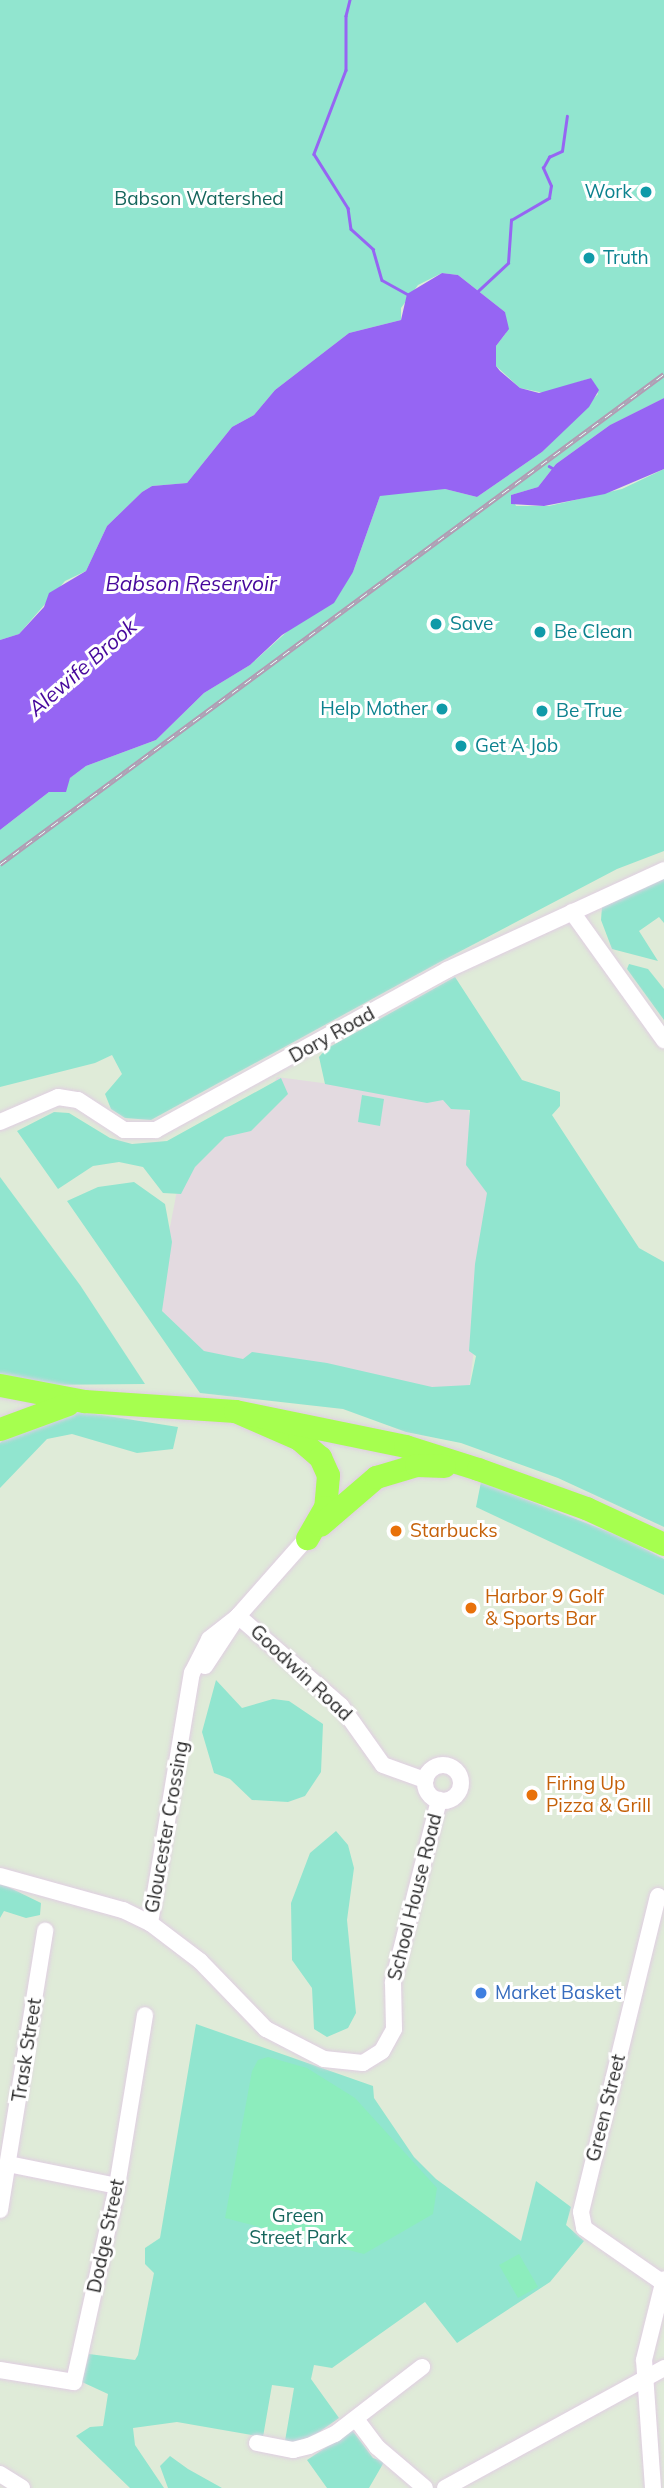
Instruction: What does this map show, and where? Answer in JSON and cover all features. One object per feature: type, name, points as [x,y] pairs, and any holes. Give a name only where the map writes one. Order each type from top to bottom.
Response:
[{"type":"highway","points":[[0,1385],[84,1401],[157,1402],[235,1411],[405,1446],[586,1508],[664,1544]]},
{"type":"highway","points":[[0,1429],[41,1411],[84,1401]]},
{"type":"highway","points":[[235,1411],[299,1439],[320,1457],[328,1475],[329,1490],[325,1507],[307,1538]]},
{"type":"highway","points":[[307,1538],[353,1492],[376,1477],[416,1465],[478,1469]]},
{"type":"street","name":"Dory Road","points":[[0,1122],[45,1101],[69,1098],[124,1130],[156,1130],[447,970],[664,870]]},
{"type":"street","points":[[572,912],[664,1040]]},
{"type":"street","name":"Gloucester Crossing","points":[[150,1923],[184,1731],[186,1698],[199,1656],[219,1628],[238,1616],[307,1538]]},
{"type":"street","name":"Goodwin Road","points":[[238,1616],[341,1706],[383,1765],[425,1780]]},
{"type":"street","points":[[436,1766],[447,1766],[457,1773],[459,1790],[451,1799],[439,1800],[426,1791],[425,1780],[436,1766]]},
{"type":"street","name":"School House Road","points":[[0,1876],[123,1910],[150,1923],[200,1961],[266,2029],[324,2059],[363,2063],[382,2051],[394,2029],[393,1982],[439,1800]]},
{"type":"street","name":"Green Street","points":[[658,1896],[581,2212],[584,2228],[664,2281]]},
{"type":"street","name":"Trask Street","points":[[0,2210],[8,2164],[7,2126],[45,1931]]},
{"type":"street","name":"Dodge Street","points":[[0,2370],[75,2382],[117,2186],[145,2015]]},
{"type":"street","points":[[8,2164],[117,2186]]},
{"type":"street","points":[[653,2488],[644,2360],[664,2281]]},
{"type":"street","points":[[257,2443],[302,2449],[356,2419],[422,2367]]},
{"type":"street","points":[[445,2488],[664,2368]]},
{"type":"street","points":[[356,2419],[377,2447],[425,2488]]},
{"type":"street","points":[[0,2474],[22,2488]]},
{"type":"shaded area","points":[[277,1077],[466,1102],[494,1197],[468,1396],[199,1358],[154,1310],[180,1175],[229,1132],[254,1123]]},
{"type":"green space","name":"Babson Watershed","points":[[0,0],[664,0],[664,398],[610,425],[556,464],[538,487],[511,495],[516,506],[549,506],[622,489],[664,469],[664,851],[617,869],[438,963],[151,1120],[125,1118],[111,1109],[105,1094],[122,1074],[112,1055],[95,1063],[0,1087],[0,830],[49,792],[63,792],[70,778],[86,766],[156,740],[204,693],[250,665],[353,572],[380,496],[389,491],[445,489],[477,497],[542,452],[598,394],[591,378],[544,393],[520,388],[496,366],[496,346],[506,333],[505,312],[458,275],[442,273],[418,285],[401,308],[401,320],[349,333],[275,390],[254,415],[232,427],[187,483],[152,486],[142,492],[107,526],[86,571],[65,581],[19,634],[0,640]]},
{"type":"green space","points":[[664,878],[664,923],[659,917],[639,931],[658,961],[612,949],[601,920],[602,907]]},
{"type":"green space","points":[[629,964],[648,969],[664,989],[664,1020],[627,969]]},
{"type":"green space","points":[[455,977],[522,1080],[560,1092],[560,1106],[552,1115],[639,1248],[664,1262],[664,1527],[558,1478],[461,1443],[406,1432],[343,1409],[200,1393],[67,1201],[98,1187],[134,1182],[165,1204],[172,1242],[162,1311],[204,1351],[243,1359],[252,1352],[327,1363],[432,1387],[470,1385],[476,1356],[469,1351],[475,1264],[487,1193],[466,1165],[470,1110],[451,1109],[443,1100],[427,1103],[325,1084],[319,1057],[326,1049]]},
{"type":"green space","points":[[281,1078],[288,1094],[251,1131],[225,1137],[195,1167],[181,1194],[163,1193],[143,1167],[119,1162],[93,1166],[58,1189],[17,1131],[54,1112],[69,1113],[110,1138],[132,1144],[167,1141]]},
{"type":"green space","points":[[362,1095],[384,1099],[380,1126],[358,1122]]},
{"type":"green space","points":[[0,1177],[80,1285],[145,1384],[36,1385],[0,1374]]},
{"type":"green space","points":[[76,1411],[178,1427],[173,1449],[137,1453],[72,1434],[47,1439],[0,1488],[0,1443],[11,1433]]},
{"type":"green space","points":[[481,1482],[622,1537],[664,1559],[664,1595],[476,1507]]},
{"type":"green space","points":[[216,1680],[242,1708],[273,1699],[289,1701],[323,1724],[321,1772],[305,1796],[288,1802],[252,1800],[230,1779],[214,1773],[202,1732]]},
{"type":"green space","points":[[336,1831],[348,1845],[354,1868],[347,1920],[356,2013],[348,2028],[327,2037],[314,2029],[312,1988],[292,1960],[291,1903],[310,1853]]},
{"type":"green space","points":[[0,1883],[41,1903],[40,1915],[26,1918],[4,1911],[0,1918]]},
{"type":"green space","name":"Green Street Park","points":[[196,2024],[373,2086],[374,2098],[414,2157],[436,2179],[521,2241],[536,2181],[571,2207],[566,2225],[584,2241],[550,2282],[457,2343],[425,2302],[332,2368],[314,2365],[311,2379],[339,2418],[302,2444],[285,2441],[294,2388],[272,2385],[263,2437],[177,2422],[133,2428],[135,2445],[164,2488],[130,2488],[76,2436],[90,2427],[103,2426],[108,2394],[82,2382],[89,2354],[135,2360],[138,2355],[154,2273],[145,2264],[145,2248],[160,2238]]},
{"type":"green space","points":[[268,2057],[307,2068],[355,2098],[437,2188],[433,2214],[364,2254],[225,2218],[252,2071],[258,2060]]},
{"type":"green space","points":[[519,2254],[538,2287],[518,2298],[499,2265]]},
{"type":"green space","points":[[352,2430],[373,2458],[384,2462],[369,2488],[327,2488],[307,2460]]},
{"type":"green space","points":[[170,2456],[222,2488],[168,2488],[160,2466]]},
{"type":"water","name":"Babson Reservoir","points":[[442,273],[458,275],[505,312],[509,329],[496,346],[496,366],[500,371],[520,388],[539,393],[591,378],[599,390],[589,407],[542,452],[477,497],[445,489],[380,496],[353,572],[334,603],[282,635],[250,665],[204,693],[156,740],[86,766],[70,778],[66,792],[49,792],[0,830],[0,640],[19,634],[44,607],[49,593],[86,571],[107,526],[142,492],[152,486],[187,483],[232,427],[254,415],[275,390],[349,333],[401,320],[407,294]]},
{"type":"water","points":[[664,398],[664,469],[605,494],[544,506],[511,504],[511,495],[538,487],[556,464],[610,425]]},
{"type":"waterway","points":[[350,0],[346,16],[346,70],[314,154],[348,208],[351,229],[373,249],[382,280],[409,295]]},
{"type":"waterway","points":[[478,291],[508,263],[511,220],[549,198],[551,186],[543,168],[549,157],[562,151],[567,116]]},
{"type":"waterway","name":"Alewife Brook","points":[[549,466],[556,470]]},
{"type":"railway","points":[[0,864],[664,374]]},
{"type":"place","name":"Work","points":[[646,192]]},
{"type":"place","name":"Truth","points":[[589,258]]},
{"type":"place","name":"Save","points":[[436,624]]},
{"type":"place","name":"Be Clean","points":[[540,632]]},
{"type":"place","name":"Help Mother","points":[[442,709]]},
{"type":"place","name":"Be True","points":[[542,711]]},
{"type":"place","name":"Get A Job","points":[[461,746]]},
{"type":"place","name":"Starbucks","points":[[396,1531]]},
{"type":"place","name":"Harbor 9 Golf & Sports Bar","points":[[471,1608]]},
{"type":"place","name":"Firing Up Pizza & Grill","points":[[532,1795]]},
{"type":"place","name":"Market Basket","points":[[481,1993]]}]
